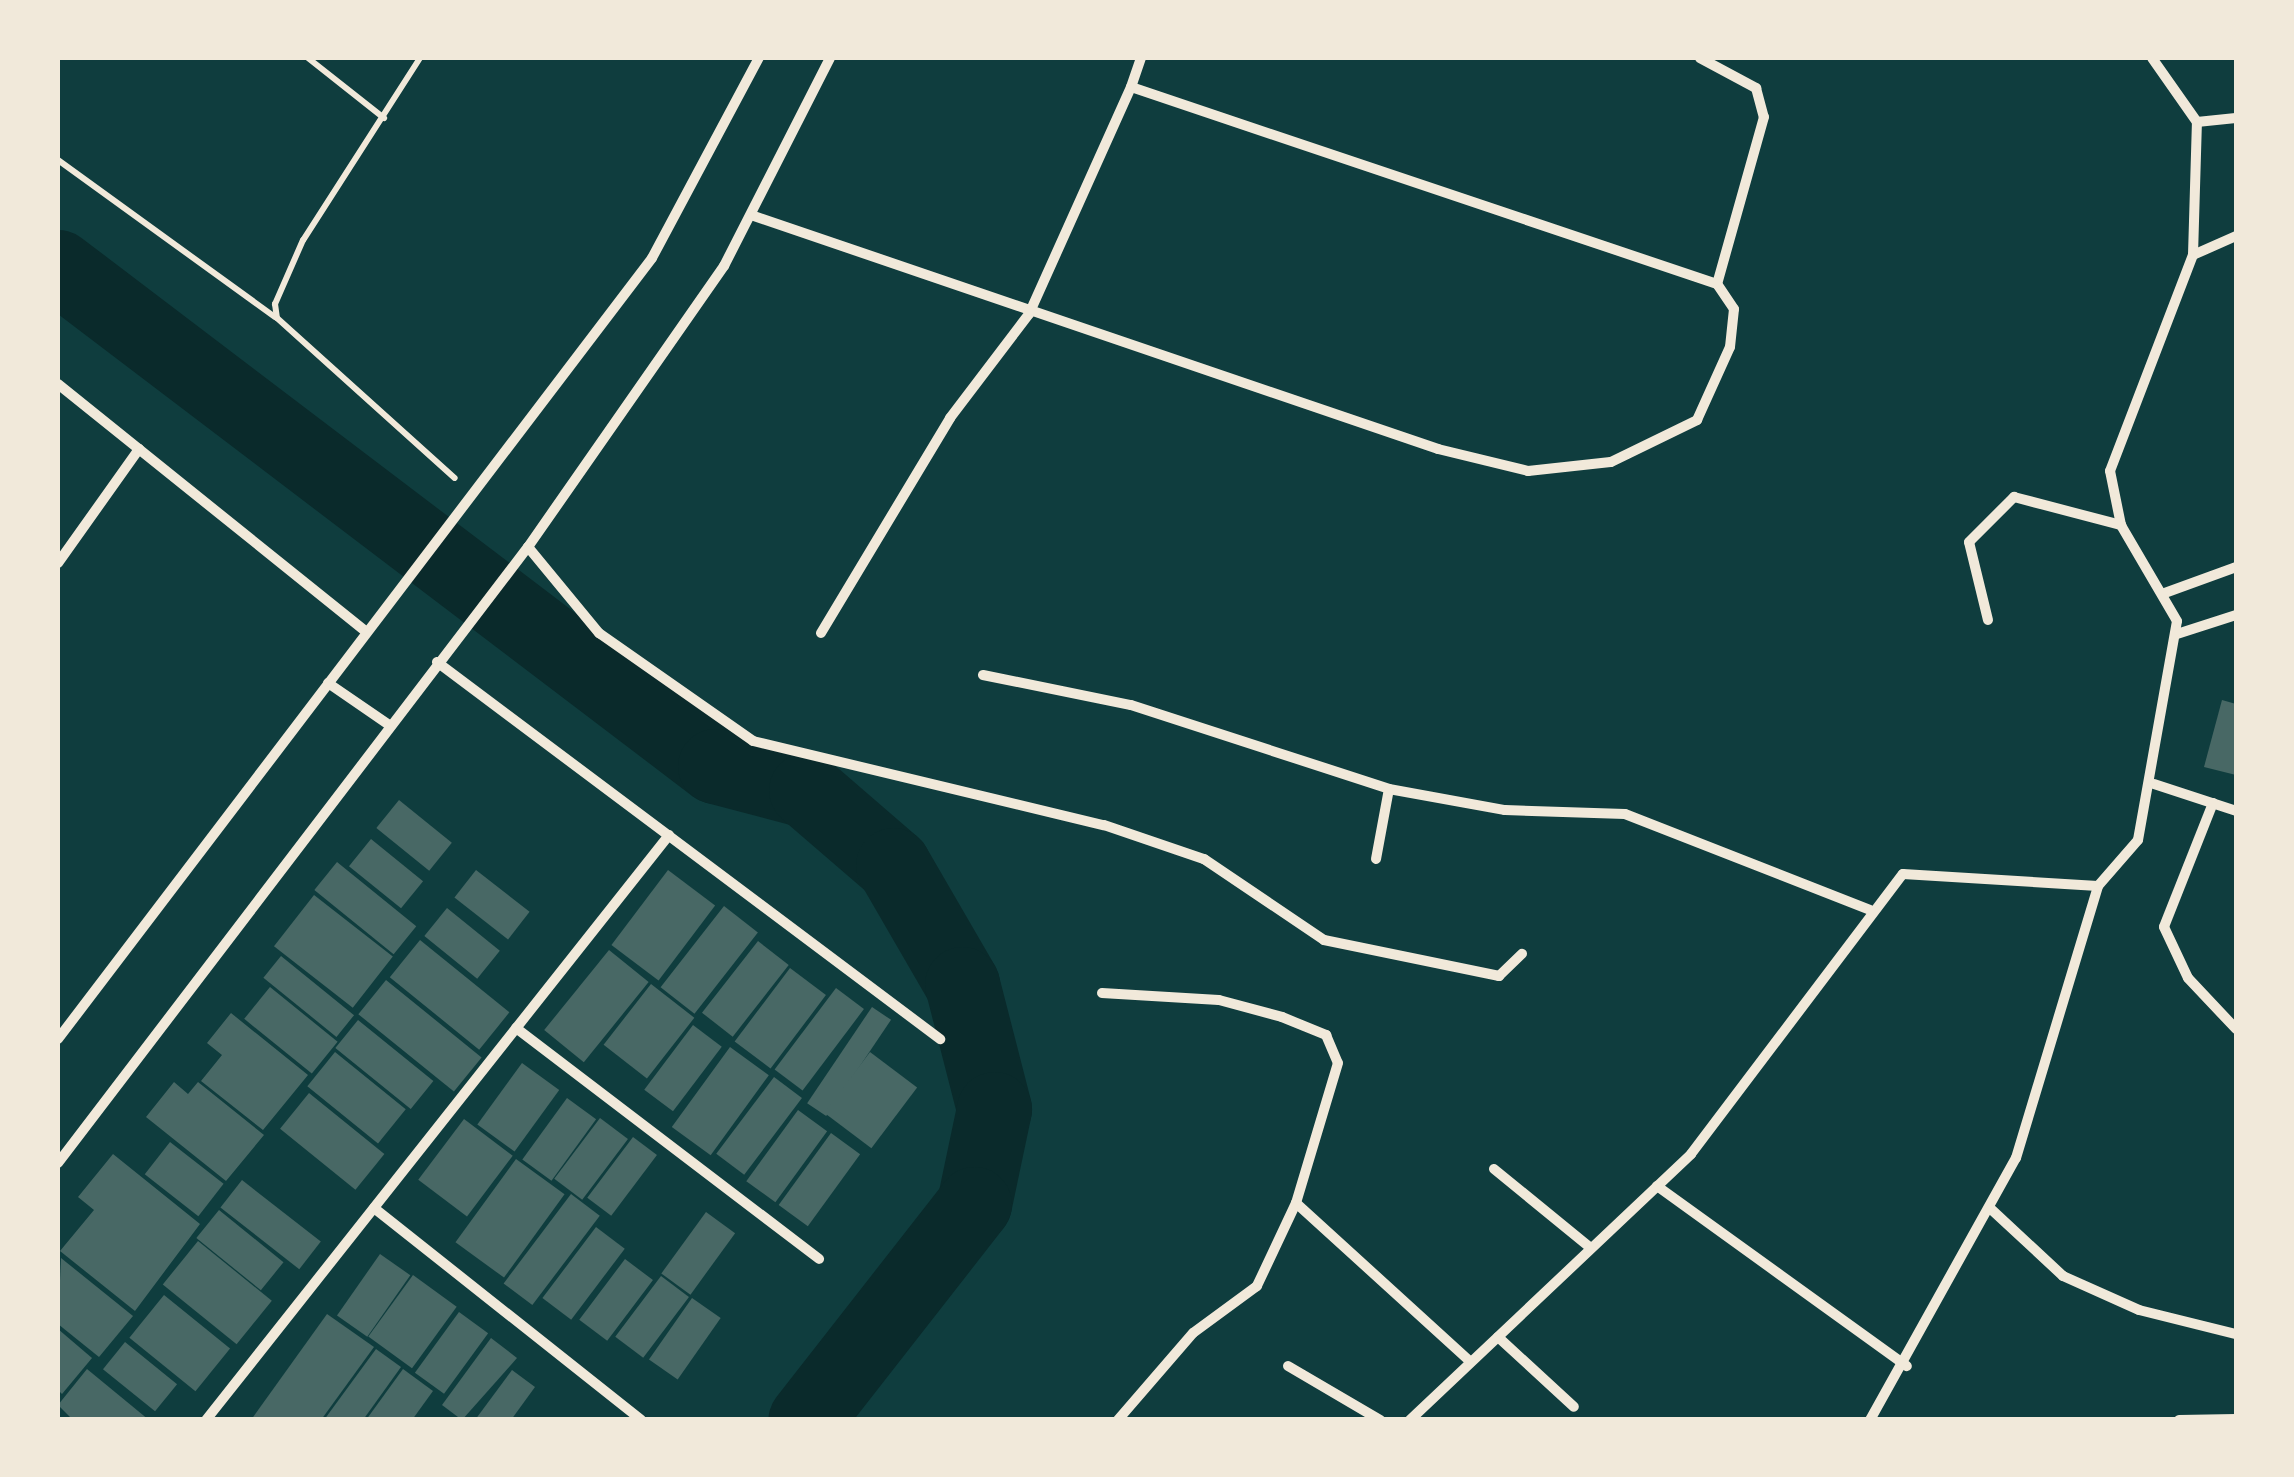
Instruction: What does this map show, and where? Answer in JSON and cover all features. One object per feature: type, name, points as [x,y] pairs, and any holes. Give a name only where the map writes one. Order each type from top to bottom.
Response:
[{"type":"street","points":[[58,1039],[652,258],[759,58]]},
{"type":"street","points":[[58,1162],[528,547],[724,266],[830,58]]},
{"type":"street","points":[[821,633],[950,418],[1029,314],[1141,58]]},
{"type":"street","points":[[1700,58],[1756,88],[1764,117],[1717,284]]},
{"type":"street","points":[[1870,1420],[1907,1366],[1992,1210],[2062,1023],[2098,886],[2138,840],[2154,784],[2177,634],[2162,594],[2121,525],[2110,471],[2193,255],[2197,122],[2152,58]]},
{"type":"street","points":[[751,214],[1029,314],[1528,471],[1611,462],[1697,420],[1730,347],[1734,309],[1717,284],[1131,87]]},
{"type":"street","points":[[2197,122],[2236,118]]},
{"type":"street","points":[[2193,255],[2236,236]]},
{"type":"street","points":[[58,384],[366,632]]},
{"type":"street","points":[[58,564],[139,449]]},
{"type":"street","points":[[1988,620],[1969,542],[2014,496],[2121,525]]},
{"type":"street","points":[[528,547],[600,633],[753,741],[1104,826],[1204,859],[1324,940],[1499,976],[1522,954]]},
{"type":"street","points":[[2162,594],[2236,566]]},
{"type":"street","points":[[2177,634],[2236,615]]},
{"type":"street","points":[[437,662],[940,1039]]},
{"type":"street","points":[[983,676],[1131,704],[1389,789],[1504,810],[1625,814],[1870,910]]},
{"type":"street","points":[[328,683],[390,724]]},
{"type":"street","points":[[2154,784],[2236,811]]},
{"type":"street","points":[[1376,859],[1389,789]]},
{"type":"street","points":[[2213,803],[2164,927],[2188,978],[2236,1029]]},
{"type":"street","points":[[212,1417],[669,836]]},
{"type":"street","points":[[1410,1420],[1691,1154],[1870,910],[1903,874],[1924,870],[2098,886]]},
{"type":"street","points":[[1102,993],[1219,1000],[1326,1035],[1338,1063],[1296,1204],[1257,1286],[1192,1333],[1118,1420]]},
{"type":"street","points":[[516,1028],[818,1259]]},
{"type":"street","points":[[1494,1168],[1592,1248]]},
{"type":"street","points":[[1657,1186],[1907,1366]]},
{"type":"street","points":[[1296,1204],[1471,1362]]},
{"type":"street","points":[[374,1208],[641,1420]]},
{"type":"street","points":[[1992,1210],[2064,1276],[2139,1310],[2236,1334]]},
{"type":"street","points":[[1498,1336],[1574,1406]]},
{"type":"street","points":[[1288,1366],[1380,1420]]},
{"type":"street","points":[[2180,1420],[2236,1419]]},
{"type":"path","points":[[308,58],[384,118]]},
{"type":"path","points":[[277,318],[282,277],[420,58]]},
{"type":"path","points":[[58,160],[277,318],[471,492]]},
{"type":"building","points":[[2222,700],[2236,704],[2236,775],[2204,767]]},
{"type":"building","points":[[399,800],[452,843],[429,871],[376,828]]},
{"type":"building","points":[[371,839],[423,881],[401,908],[349,866]]},
{"type":"building","points":[[337,862],[416,926],[394,954],[314,890]]},
{"type":"building","points":[[476,870],[530,912],[508,939],[454,898]]},
{"type":"building","points":[[668,870],[715,906],[659,981],[611,945]]},
{"type":"building","points":[[314,895],[393,957],[353,1008],[274,946]]},
{"type":"building","points":[[724,906],[758,932],[694,1014],[661,987]]},
{"type":"building","points":[[447,908],[500,951],[477,979],[424,936]]},
{"type":"building","points":[[420,940],[509,1012],[479,1050],[390,977]]},
{"type":"building","points":[[758,941],[789,965],[733,1037],[702,1013]]},
{"type":"building","points":[[609,950],[649,982],[584,1062],[544,1030]]},
{"type":"building","points":[[281,956],[354,1015],[336,1037],[263,978]]},
{"type":"building","points":[[790,968],[826,995],[771,1069],[735,1041]]},
{"type":"building","points":[[386,980],[482,1057],[454,1092],[358,1014]]},
{"type":"building","points":[[651,984],[694,1018],[647,1079],[604,1045]]},
{"type":"building","points":[[270,987],[338,1042],[312,1074],[244,1019]]},
{"type":"building","points":[[836,988],[864,1009],[803,1091],[775,1069]]},
{"type":"building","points":[[872,1007],[891,1020],[826,1116],[807,1103]]},
{"type":"building","points":[[231,1013],[308,1075],[263,1130],[201,1081],[222,1055],[207,1043]]},
{"type":"building","points":[[358,1020],[433,1081],[411,1109],[335,1048]]},
{"type":"building","points":[[693,1025],[722,1047],[673,1111],[644,1090]]},
{"type":"building","points":[[730,1047],[769,1075],[711,1155],[672,1127]]},
{"type":"building","points":[[335,1052],[406,1109],[378,1143],[307,1086]]},
{"type":"building","points":[[870,1052],[917,1088],[871,1148],[824,1113]]},
{"type":"building","points":[[522,1063],[559,1090],[515,1152],[477,1124]]},
{"type":"building","points":[[774,1077],[802,1098],[744,1175],[716,1154]]},
{"type":"building","points":[[174,1082],[188,1094],[198,1082],[264,1135],[226,1181],[146,1117]]},
{"type":"building","points":[[309,1093],[384,1154],[355,1190],[280,1129]]},
{"type":"building","points":[[567,1098],[596,1119],[551,1181],[522,1159]]},
{"type":"building","points":[[798,1110],[827,1131],[775,1202],[746,1181]]},
{"type":"building","points":[[600,1118],[628,1139],[582,1200],[554,1179]]},
{"type":"building","points":[[464,1119],[513,1156],[467,1216],[418,1180]]},
{"type":"building","points":[[831,1133],[860,1154],[808,1226],[779,1205]]},
{"type":"building","points":[[633,1137],[657,1155],[611,1216],[587,1198]]},
{"type":"building","points":[[170,1142],[224,1184],[198,1216],[145,1174]]},
{"type":"building","points":[[113,1154],[200,1224],[135,1311],[60,1251],[94,1210],[78,1197]]},
{"type":"building","points":[[516,1159],[565,1194],[504,1278],[455,1242]]},
{"type":"building","points":[[242,1180],[321,1242],[299,1269],[220,1208]]},
{"type":"building","points":[[571,1194],[600,1216],[532,1305],[504,1283]]},
{"type":"building","points":[[219,1210],[284,1262],[261,1290],[196,1238]]},
{"type":"building","points":[[706,1212],[735,1233],[690,1295],[661,1273]]},
{"type":"building","points":[[596,1227],[625,1249],[571,1320],[542,1298]]},
{"type":"building","points":[[198,1241],[272,1301],[237,1344],[163,1285]]},
{"type":"building","points":[[380,1254],[410,1275],[367,1337],[337,1315]]},
{"type":"building","points":[[61,1258],[133,1316],[99,1357],[58,1324]]},
{"type":"building","points":[[625,1259],[653,1280],[607,1341],[579,1320]]},
{"type":"building","points":[[413,1275],[457,1307],[412,1368],[368,1336]]},
{"type":"building","points":[[661,1276],[689,1297],[643,1358],[615,1337]]},
{"type":"building","points":[[164,1295],[230,1348],[195,1391],[129,1338]]},
{"type":"building","points":[[692,1298],[721,1318],[678,1380],[649,1359]]},
{"type":"building","points":[[459,1312],[488,1333],[444,1394],[415,1373]]},
{"type":"building","points":[[327,1314],[374,1347],[321,1420],[251,1420]]},
{"type":"building","points":[[58,1329],[92,1358],[62,1394],[58,1390]]},
{"type":"building","points":[[491,1338],[517,1358],[462,1420],[442,1405]]},
{"type":"building","points":[[125,1342],[177,1384],[155,1411],[103,1369]]},
{"type":"building","points":[[376,1349],[401,1367],[363,1420],[324,1420]]},
{"type":"building","points":[[87,1369],[149,1420],[73,1420],[58,1405]]},
{"type":"building","points":[[403,1369],[433,1391],[412,1420],[366,1420]]},
{"type":"building","points":[[512,1370],[535,1387],[511,1420],[475,1420]]},
{"type":"waterway","points":[[58,267],[715,766],[806,790],[893,865],[962,984],[994,1109],[974,1204],[805,1420]]}]
